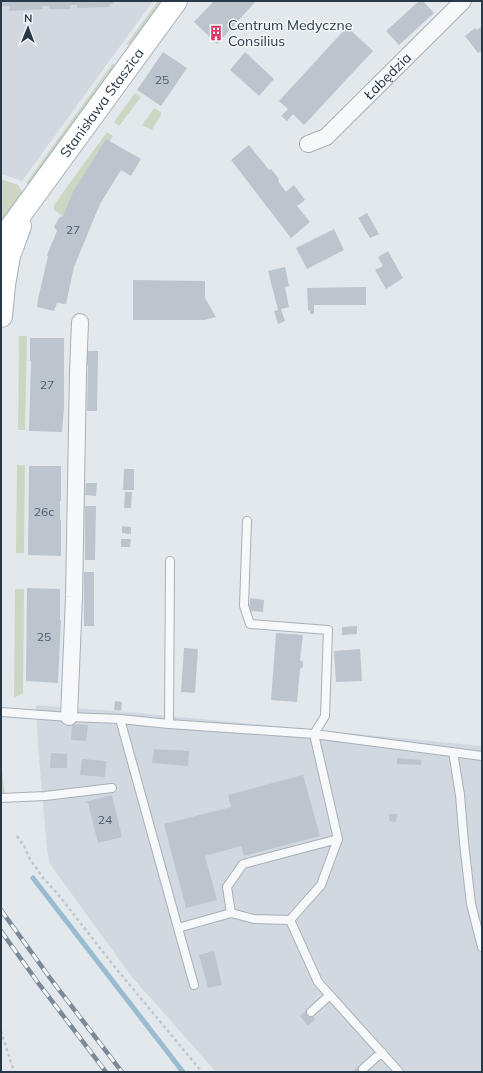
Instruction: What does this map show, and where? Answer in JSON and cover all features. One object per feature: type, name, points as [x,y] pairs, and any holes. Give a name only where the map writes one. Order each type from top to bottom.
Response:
[{"type":"main road","name":"Stanisława Staszica","points":[[1,316],[9,256],[4,245],[27,205],[176,1]]},
{"type":"street","name":"Łabędzia","points":[[308,144],[326,137],[463,1]]},
{"type":"street","points":[[69,718],[74,597],[80,322]]},
{"type":"lane","points":[[247,521],[244,606],[250,624],[328,630],[325,716],[314,734],[338,839],[321,884],[290,920]]},
{"type":"lane","points":[[168,724],[170,561]]},
{"type":"lane","points":[[1,712],[69,718],[120,719],[168,724],[314,734],[482,756]]},
{"type":"lane","points":[[120,719],[194,986]]},
{"type":"lane","points":[[453,752],[460,795],[471,904],[482,947]]},
{"type":"lane","points":[[1,798],[45,796],[112,788]]},
{"type":"lane","points":[[231,913],[227,887],[243,864],[338,839]]},
{"type":"lane","points":[[178,928],[231,913],[254,919],[290,920]]},
{"type":"lane","points":[[290,920],[318,982],[399,1072]]},
{"type":"lane","points":[[311,1012],[330,995]]},
{"type":"lane","points":[[363,1068],[382,1052]]},
{"type":"path","points":[[17,836],[42,878],[57,893],[114,966],[202,1072]]},
{"type":"path","points":[[1,1031],[14,1072]]},
{"type":"shaded area","points":[[1,1],[153,1],[22,181],[1,174]]},
{"type":"shaded area","points":[[36,705],[128,712],[482,746],[482,1072],[216,1072],[132,977],[50,864],[47,850]]},
{"type":"green space","points":[[158,1],[164,1],[136,39],[132,43],[126,45]]},
{"type":"green space","points":[[113,63],[114,67],[111,73],[29,185],[26,183]]},
{"type":"green space","points":[[135,93],[141,97],[119,126],[114,122]]},
{"type":"green space","points":[[154,108],[161,112],[161,115],[152,130],[142,125]]},
{"type":"green space","points":[[107,132],[113,136],[63,216],[54,210],[54,205]]},
{"type":"green space","points":[[1,179],[18,185],[23,193],[1,225]]},
{"type":"green space","points":[[19,336],[27,336],[25,430],[18,430]]},
{"type":"green space","points":[[17,465],[25,465],[24,553],[16,553]]},
{"type":"green space","points":[[15,589],[24,589],[23,694],[14,697]]},
{"type":"green space","points":[[1,762],[5,794],[1,793]]},
{"type":"building","points":[[1,1],[113,1],[113,4],[109,4],[110,7],[77,8],[77,5],[70,5],[71,9],[49,9],[49,6],[42,6],[43,9],[9,11],[10,6],[1,6]]},
{"type":"building","name":"Centrum Medyczne Consilius","points":[[214,1],[256,1],[217,44],[194,22]]},
{"type":"building","points":[[419,1],[423,1],[434,13],[399,45],[386,31]]},
{"type":"building","points":[[482,26],[482,51],[478,53],[465,36],[475,28],[477,30]]},
{"type":"building","points":[[347,27],[373,51],[304,125],[293,114],[287,121],[281,116],[288,109],[279,101]]},
{"type":"building","points":[[163,52],[187,68],[161,106],[137,90]]},
{"type":"building","points":[[245,52],[274,79],[259,96],[230,70]]},
{"type":"building","points":[[106,139],[141,159],[131,176],[121,170],[100,204],[74,267],[66,304],[57,303],[54,311],[37,307],[47,255],[57,231],[54,227],[59,218],[63,216],[73,192]]},
{"type":"building","points":[[249,145],[269,170],[271,169],[279,179],[278,181],[286,192],[294,185],[305,200],[297,206],[310,222],[291,238],[231,160]]},
{"type":"building","points":[[367,213],[379,234],[370,238],[358,218]]},
{"type":"building","points":[[334,229],[344,250],[307,269],[296,248]]},
{"type":"building","points":[[388,251],[403,278],[386,289],[375,270],[383,266],[378,257]]},
{"type":"building","points":[[285,267],[289,286],[285,287],[289,307],[281,309],[285,321],[278,324],[274,311],[278,310],[268,271]]},
{"type":"building","points":[[133,280],[205,281],[205,298],[216,317],[204,320],[133,320]]},
{"type":"building","points":[[366,287],[366,305],[314,305],[314,314],[310,314],[310,310],[308,310],[307,288]]},
{"type":"building","points":[[30,338],[64,338],[64,408],[62,432],[29,431],[31,361]]},
{"type":"building","points":[[85,351],[98,351],[97,411],[87,411],[88,365],[85,364]]},
{"type":"building","points":[[29,466],[61,466],[61,556],[28,555]]},
{"type":"building","points":[[124,469],[134,469],[134,490],[123,490]]},
{"type":"building","points":[[86,483],[97,483],[96,496],[85,495]]},
{"type":"building","points":[[125,492],[132,492],[131,508],[124,508]]},
{"type":"building","points":[[85,506],[96,506],[95,560],[85,560]]},
{"type":"building","points":[[122,526],[131,527],[131,534],[122,533]]},
{"type":"building","points":[[121,539],[131,539],[130,547],[121,547]]},
{"type":"building","points":[[84,572],[94,572],[94,626],[84,626]]},
{"type":"building","points":[[27,588],[60,589],[61,620],[58,683],[26,681]]},
{"type":"building","points":[[250,598],[264,600],[263,612],[249,611]]},
{"type":"building","points":[[357,626],[357,634],[342,635],[342,627]]},
{"type":"building","points":[[276,633],[303,635],[300,660],[303,662],[303,667],[300,669],[297,702],[271,700]]},
{"type":"building","points":[[184,648],[198,649],[195,693],[181,692]]},
{"type":"building","points":[[360,649],[362,681],[336,682],[334,651]]},
{"type":"building","points":[[115,701],[122,702],[121,711],[114,710]]},
{"type":"building","points":[[72,724],[88,725],[86,741],[71,740]]},
{"type":"building","points":[[154,749],[189,751],[188,766],[152,763]]},
{"type":"building","points":[[51,753],[67,754],[67,768],[50,768]]},
{"type":"building","points":[[397,758],[422,760],[421,765],[397,764]]},
{"type":"building","points":[[82,759],[106,761],[105,777],[80,775]]},
{"type":"building","points":[[303,775],[320,836],[244,856],[241,846],[205,856],[217,900],[186,908],[164,824],[231,807],[228,795]]},
{"type":"building","points":[[112,795],[122,837],[98,843],[88,803],[85,802]]},
{"type":"building","points":[[389,814],[397,814],[396,822],[389,821]]},
{"type":"building","points":[[214,951],[222,985],[208,988],[199,955]]},
{"type":"building","points":[[307,1009],[315,1019],[308,1026],[300,1016]]},
{"type":"building","points":[[358,1066],[363,1072],[352,1072]]},
{"type":"waterway","points":[[33,878],[183,1072]]},
{"type":"railway","points":[[1,910],[50,978],[122,1072]]},
{"type":"railway","points":[[1,931],[106,1072]]},
{"type":"place","name":"Centrum Medyczne Consilius","points":[[216,33]]}]
